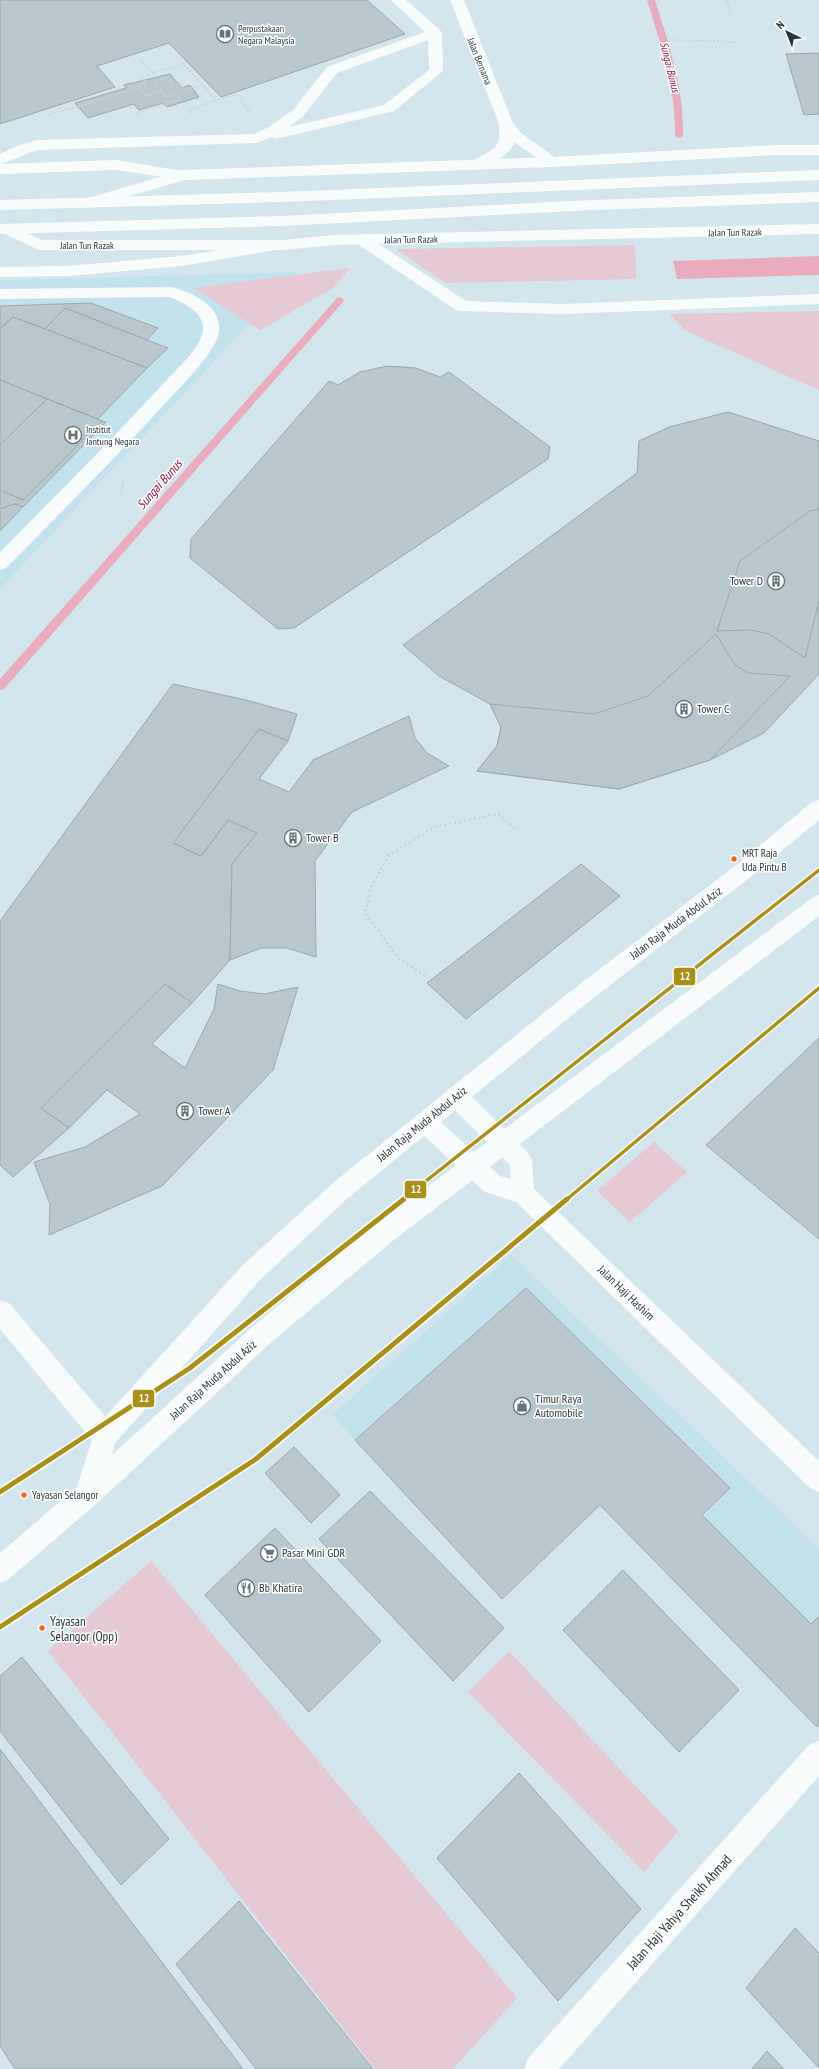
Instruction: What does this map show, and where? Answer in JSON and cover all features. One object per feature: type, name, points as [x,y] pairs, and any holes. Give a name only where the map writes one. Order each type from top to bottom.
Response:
[{"type":"main road","points":[[0,160],[22,149],[36,145],[257,138],[389,108],[436,71],[435,33],[398,0]]},
{"type":"main road","name":"Jalan Bernama","points":[[457,0],[505,121],[508,135],[506,145],[495,155],[474,165]]},
{"type":"main road","points":[[257,138],[274,130],[298,113],[332,70],[435,33]]},
{"type":"main road","name":"Jalan Bernama","points":[[505,121],[515,135],[552,162]]},
{"type":"main road","points":[[0,169],[116,165],[184,175],[552,162],[777,150],[819,150]]},
{"type":"main road","points":[[87,202],[184,175]]},
{"type":"main road","points":[[0,205],[281,197],[819,175]]},
{"type":"main road","name":"Jalan Tun Razak","points":[[3,229],[282,221],[593,205],[819,197]]},
{"type":"main road","name":"Jalan Tun Razak","points":[[3,229],[39,245],[283,245],[362,240],[819,229]]},
{"type":"main road","points":[[362,240],[462,306],[562,309],[819,299]]},
{"type":"main road","points":[[0,272],[68,271],[182,261],[283,245]]},
{"type":"main road","points":[[0,294],[171,292],[185,297],[198,305],[210,317],[212,331],[204,349],[136,424],[82,468],[0,563]]},
{"type":"main road","name":"Jalan Raja Muda Abdul Aziz","points":[[87,1495],[105,1436],[251,1273],[341,1190],[579,997],[746,869],[819,808]]},
{"type":"main road","name":"Jalan Raja Muda Abdul Aziz","points":[[0,1570],[87,1495],[267,1330],[387,1231],[819,904]]},
{"type":"main road","points":[[456,1096],[521,1161],[523,1193]]},
{"type":"main road","name":"Jalan Haji Hashim","points":[[425,1122],[493,1185],[523,1193],[819,1479]]},
{"type":"main road","points":[[0,1311],[105,1436]]},
{"type":"main road","name":"Jalan Haji Yahya Sheikh Ahmad","points":[[539,2069],[819,1755]]},
{"type":"path","points":[[727,0],[731,14]]},
{"type":"path","points":[[675,40],[740,42]]},
{"type":"path","points":[[140,60],[154,73]]},
{"type":"path","points":[[139,88],[137,86],[146,83],[141,77],[183,64],[216,100]]},
{"type":"path","points":[[138,112],[180,99],[174,93],[165,96],[154,82],[167,78],[173,86],[180,84],[185,90],[202,85]]},
{"type":"path","points":[[139,88],[146,96],[161,91]]},
{"type":"path","points":[[54,113],[139,88]]},
{"type":"path","points":[[189,110],[237,94],[252,116]]},
{"type":"path","points":[[425,976],[398,958],[365,913],[372,885],[389,855],[435,827],[498,814],[518,831]]},
{"type":"shaded area","points":[[635,245],[636,279],[445,283],[396,249]]},
{"type":"shaded area","points":[[819,256],[819,275],[677,279],[673,261]]},
{"type":"shaded area","points":[[350,268],[334,287],[261,330],[193,288]]},
{"type":"shaded area","name":"Institut Jantung Negara","points":[[298,272],[0,589],[0,280]]},
{"type":"shaded area","points":[[819,311],[819,390],[686,331],[669,314]]},
{"type":"shaded area","points":[[654,1142],[687,1172],[630,1222],[597,1191]]},
{"type":"shaded area","points":[[511,1255],[819,1548],[819,1684],[601,1495],[501,1595],[332,1415]]},
{"type":"shaded area","points":[[151,1561],[517,1998],[453,2069],[375,2069],[48,1651]]},
{"type":"shaded area","points":[[509,1651],[678,1831],[644,1872],[468,1692]]},
{"type":"building","points":[[0,0],[367,0],[405,34],[221,97],[169,43],[97,66],[115,87],[0,124]]},
{"type":"building","points":[[819,53],[819,114],[804,115],[786,54]]},
{"type":"building","points":[[170,74],[182,88],[190,85],[199,97],[167,107],[163,103],[139,110],[134,104],[88,118],[75,103],[126,88],[124,85]]},
{"type":"building","points":[[91,303],[158,328],[147,340],[65,308],[45,329],[13,317],[0,329],[0,306]]},
{"type":"building","points":[[65,308],[168,348],[147,368],[45,329]]},
{"type":"building","points":[[13,317],[147,368],[98,419],[0,380],[0,329]]},
{"type":"building","points":[[387,366],[416,368],[440,377],[449,372],[550,447],[548,459],[294,628],[278,629],[190,558],[191,539],[329,381],[338,385],[360,372]]},
{"type":"building","points":[[0,380],[47,399],[0,445]]},
{"type":"building","points":[[47,399],[102,421],[23,500],[0,490],[0,445]]},
{"type":"building","points":[[728,412],[819,441],[819,674],[764,733],[710,760],[619,789],[477,771],[497,746],[501,727],[490,704],[439,676],[403,645],[637,473],[639,441],[669,427]]},
{"type":"building","points":[[102,421],[106,422],[23,507],[15,504],[0,509],[0,490],[23,500]]},
{"type":"building","points":[[15,504],[23,507],[0,531],[0,509]]},
{"type":"building","name":"Tower D","points":[[819,509],[819,601],[805,658],[769,634],[752,630],[717,631],[740,561],[810,511]]},
{"type":"building","name":"Tower C","points":[[716,634],[735,665],[749,673],[790,676],[710,760],[619,789],[477,771],[497,746],[501,727],[490,704],[594,714],[648,696]]},
{"type":"building","points":[[173,684],[246,700],[297,714],[288,741],[259,729],[173,843],[201,856],[228,820],[257,833],[232,864],[230,960],[192,1003],[165,984],[41,1108],[69,1128],[13,1177],[0,1165],[0,921]]},
{"type":"building","name":"Tower B","points":[[409,716],[415,738],[427,753],[449,766],[352,812],[315,861],[316,957],[287,948],[261,948],[230,960],[232,864],[257,833],[228,820],[201,856],[173,843],[259,729],[288,741],[259,779],[289,792],[313,760]]},
{"type":"building","points":[[581,864],[620,896],[466,1019],[427,983]]},
{"type":"building","name":"Tower A","points":[[165,984],[192,1003],[152,1044],[185,1068],[214,1009],[218,984],[240,991],[264,994],[298,987],[273,1070],[162,1186],[49,1235],[50,1204],[34,1162],[85,1147],[140,1114],[107,1090],[69,1128],[41,1108]]},
{"type":"building","points":[[819,1038],[819,1239],[706,1145]]},
{"type":"building","points":[[526,1288],[730,1488],[702,1515],[811,1624],[819,1616],[819,1725],[817,1727],[600,1505],[502,1599],[355,1440]]},
{"type":"building","points":[[294,1447],[340,1495],[311,1523],[265,1473]]},
{"type":"building","points":[[370,1491],[504,1628],[453,1681],[319,1539]]},
{"type":"building","points":[[275,1528],[381,1641],[309,1712],[205,1595]]},
{"type":"building","points":[[623,1570],[739,1690],[679,1752],[563,1630]]},
{"type":"building","points":[[22,1657],[169,1839],[121,1885],[0,1731],[0,1676]]},
{"type":"building","points":[[0,1749],[243,2069],[15,2069],[0,2046]]},
{"type":"building","points":[[519,1773],[641,1909],[558,2001],[437,1858]]},
{"type":"building","points":[[239,1901],[373,2069],[256,2069],[176,1964]]},
{"type":"building","points":[[795,1928],[819,1953],[819,2068],[746,1988]]},
{"type":"building","points":[[767,2051],[784,2069],[752,2069]]},
{"type":"waterway","name":"Sungai Bunus","points":[[651,0],[667,50],[675,84],[678,101],[679,136]]},
{"type":"waterway","name":"Sungai Bunus","points":[[0,686],[340,300]]},
{"type":"transit line","name":"12","points":[[0,1492],[190,1368],[819,870]]},
{"type":"transit line","name":"12","points":[[0,1627],[256,1459],[819,988]]},
{"type":"place","name":"Perpustakaan Negara Malaysia","points":[[225,34]]},
{"type":"place","name":"Institut Jantung Negara","points":[[73,435]]},
{"type":"place","name":"Tower D","points":[[776,581]]},
{"type":"place","name":"Tower C","points":[[684,709]]},
{"type":"place","name":"Tower B","points":[[293,838]]},
{"type":"place","name":"MRT Raja Uda Pintu B","points":[[734,859]]},
{"type":"place","name":"Tower A","points":[[185,1111]]},
{"type":"place","name":"Timur Raya Automobile","points":[[522,1406]]},
{"type":"place","name":"Yayasan Selangor","points":[[24,1495]]},
{"type":"place","name":"Pasar Mini GDR","points":[[269,1553]]},
{"type":"place","name":"Bb Khatira","points":[[246,1588]]},
{"type":"place","name":"Yayasan Selangor (Opp)","points":[[42,1628]]}]
